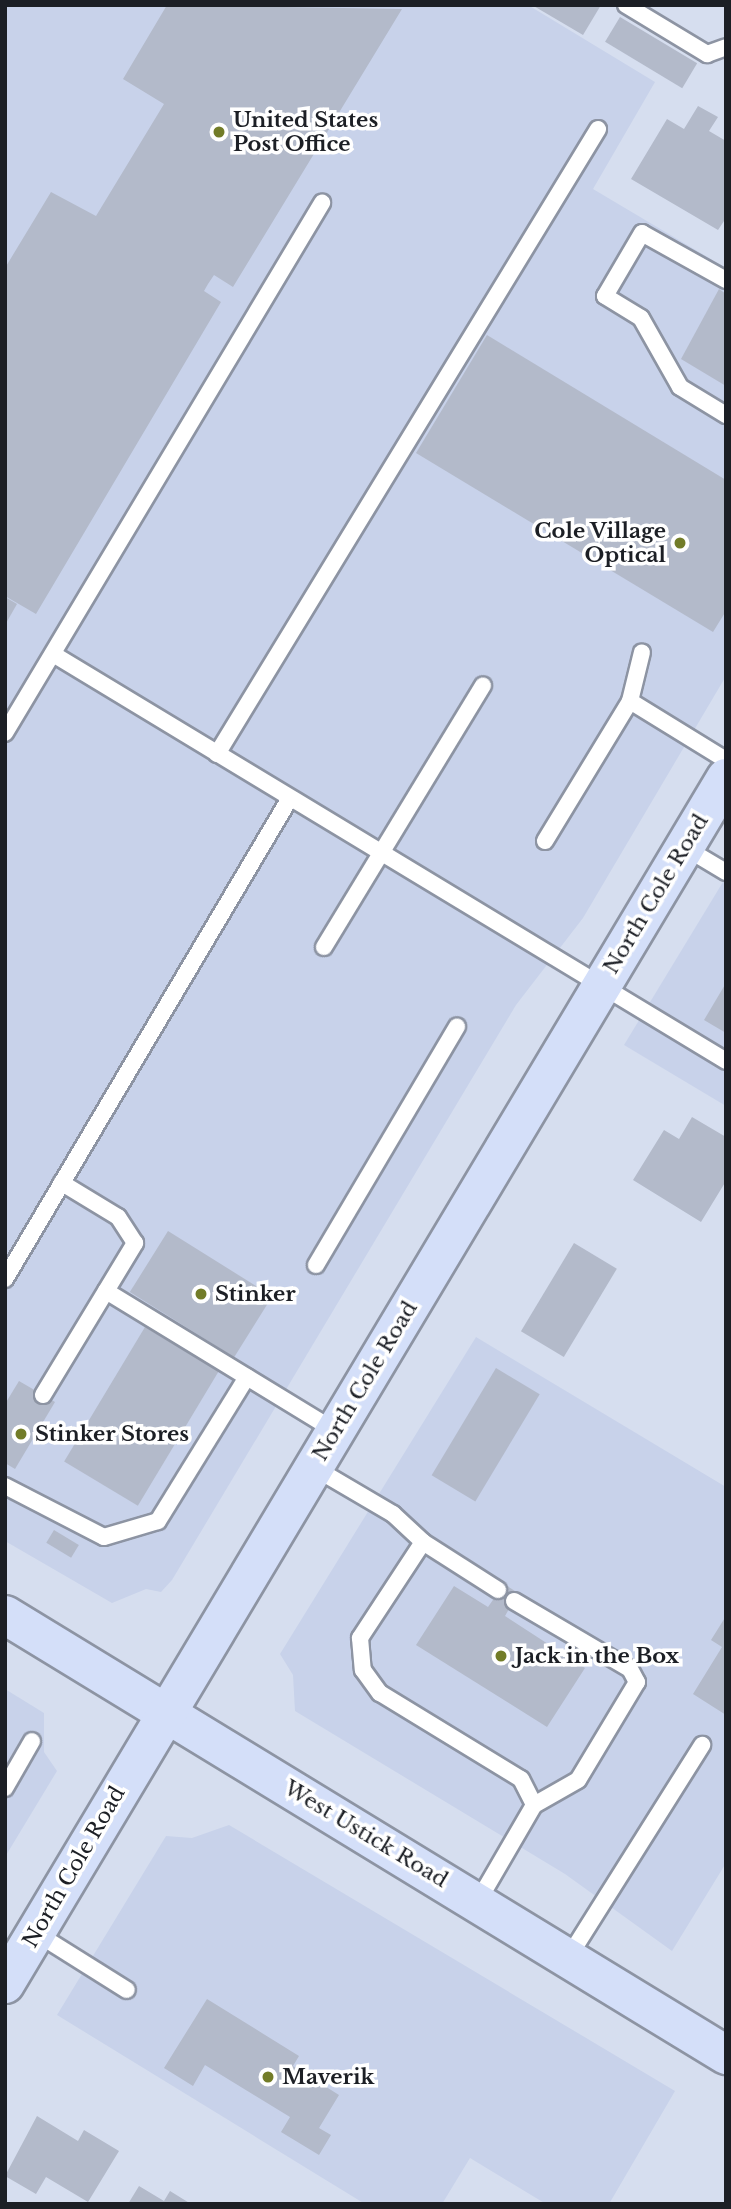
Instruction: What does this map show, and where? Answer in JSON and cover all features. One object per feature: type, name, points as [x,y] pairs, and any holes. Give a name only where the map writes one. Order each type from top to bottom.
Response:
[{"type":"main road","name":"North Cole Road","points":[[5,1984],[726,778]]},
{"type":"main road","name":"West Ustick Road","points":[[5,1615],[726,2055]]},
{"type":"lane","points":[[626,5],[707,54],[726,47]]},
{"type":"lane","points":[[217,754],[598,129]]},
{"type":"lane","points":[[5,733],[322,204]]},
{"type":"lane","points":[[726,280],[642,233],[605,296],[641,318],[680,387],[726,415]]},
{"type":"lane","points":[[545,841],[631,701],[642,652]]},
{"type":"lane","points":[[53,654],[726,1061]]},
{"type":"lane","points":[[324,947],[483,685]]},
{"type":"lane","points":[[631,701],[726,760]]},
{"type":"lane","points":[[5,1279],[290,798]]},
{"type":"lane","points":[[684,846],[726,872]]},
{"type":"lane","points":[[316,1265],[457,1027]]},
{"type":"lane","points":[[43,1395],[135,1243],[118,1217],[62,1183]]},
{"type":"lane","points":[[106,1291],[335,1431]]},
{"type":"lane","points":[[5,1486],[104,1537],[158,1521],[247,1377]]},
{"type":"lane","points":[[313,1466],[393,1514],[423,1542],[498,1590]]},
{"type":"lane","points":[[423,1542],[360,1638],[363,1670],[380,1693],[521,1779],[534,1805]]},
{"type":"lane","points":[[477,1903],[534,1805],[578,1780],[637,1682],[630,1669],[514,1601]]},
{"type":"lane","points":[[5,1788],[32,1741]]},
{"type":"lane","points":[[568,1958],[702,1745]]},
{"type":"lane","points":[[36,1933],[127,1990]]},
{"type":"shaded area","points":[[5,5],[528,5],[655,82],[593,189],[726,268],[726,676],[583,918],[516,1005],[172,1580],[161,1592],[146,1589],[112,1603],[5,1541]]},
{"type":"shaded area","points":[[726,877],[726,1106],[624,1045]]},
{"type":"shaded area","points":[[476,1337],[726,1487],[726,1863],[672,1951],[565,1874],[295,1711],[293,1675],[280,1654]]},
{"type":"shaded area","points":[[5,1689],[44,1713],[44,1752],[57,1771],[5,1857]]},
{"type":"shaded area","points":[[229,1825],[675,2091],[609,2204],[546,2204],[470,2158],[442,2204],[365,2204],[57,2015],[166,1836],[192,1838]]},
{"type":"building","points":[[167,5],[402,9],[233,287],[214,275],[208,284],[204,291],[221,302],[36,614],[5,596],[5,268],[51,192],[96,216],[164,104],[123,79]]},
{"type":"building","points":[[532,5],[601,5],[583,35]]},
{"type":"building","points":[[620,17],[697,63],[682,88],[605,42]]},
{"type":"building","points":[[698,106],[718,117],[709,131],[726,141],[726,218],[718,230],[631,179],[667,119],[684,129]]},
{"type":"building","points":[[719,289],[726,294],[726,386],[681,359]]},
{"type":"building","points":[[487,335],[726,480],[726,611],[713,632],[416,453]]},
{"type":"building","points":[[5,597],[17,604],[5,625]]},
{"type":"building","points":[[726,983],[726,1033],[704,1020]]},
{"type":"building","points":[[692,1117],[726,1137],[726,1181],[701,1222],[633,1180],[664,1130],[679,1139]]},
{"type":"building","name":"Stinker","points":[[168,1231],[272,1296],[234,1357],[130,1292]]},
{"type":"building","points":[[574,1243],[617,1269],[564,1357],[521,1331]]},
{"type":"building","points":[[145,1327],[219,1371],[138,1506],[64,1462]]},
{"type":"building","points":[[496,1368],[540,1394],[475,1501],[432,1475]]},
{"type":"building","name":"Stinker Stores","points":[[19,1381],[55,1402],[15,1469],[5,1463],[5,1404]]},
{"type":"building","points":[[54,1530],[79,1545],[71,1558],[46,1543]]},
{"type":"building","name":"Jack in the Box","points":[[504,1584],[518,1593],[505,1616],[585,1668],[547,1727],[416,1645],[454,1586],[488,1607]]},
{"type":"building","points":[[726,1616],[726,1715],[693,1694],[722,1647],[711,1640]]},
{"type":"building","name":"Maverik","points":[[207,1999],[299,2056],[293,2066],[339,2095],[319,2128],[331,2135],[319,2155],[281,2132],[290,2117],[205,2065],[193,2086],[164,2068]]},
{"type":"building","points":[[37,2116],[78,2141],[84,2130],[119,2151],[88,2202],[46,2177],[36,2194],[5,2176]]},
{"type":"building","points":[[139,2186],[164,2201],[170,2191],[191,2204],[128,2204]]},
{"type":"place","name":"United States Post Office","points":[[219,132]]},
{"type":"place","name":"Cole Village Optical","points":[[680,543]]},
{"type":"place","name":"Stinker","points":[[201,1294]]},
{"type":"place","name":"Stinker Stores","points":[[21,1434]]},
{"type":"place","name":"Jack in the Box","points":[[501,1656]]},
{"type":"place","name":"Maverik","points":[[268,2077]]}]
